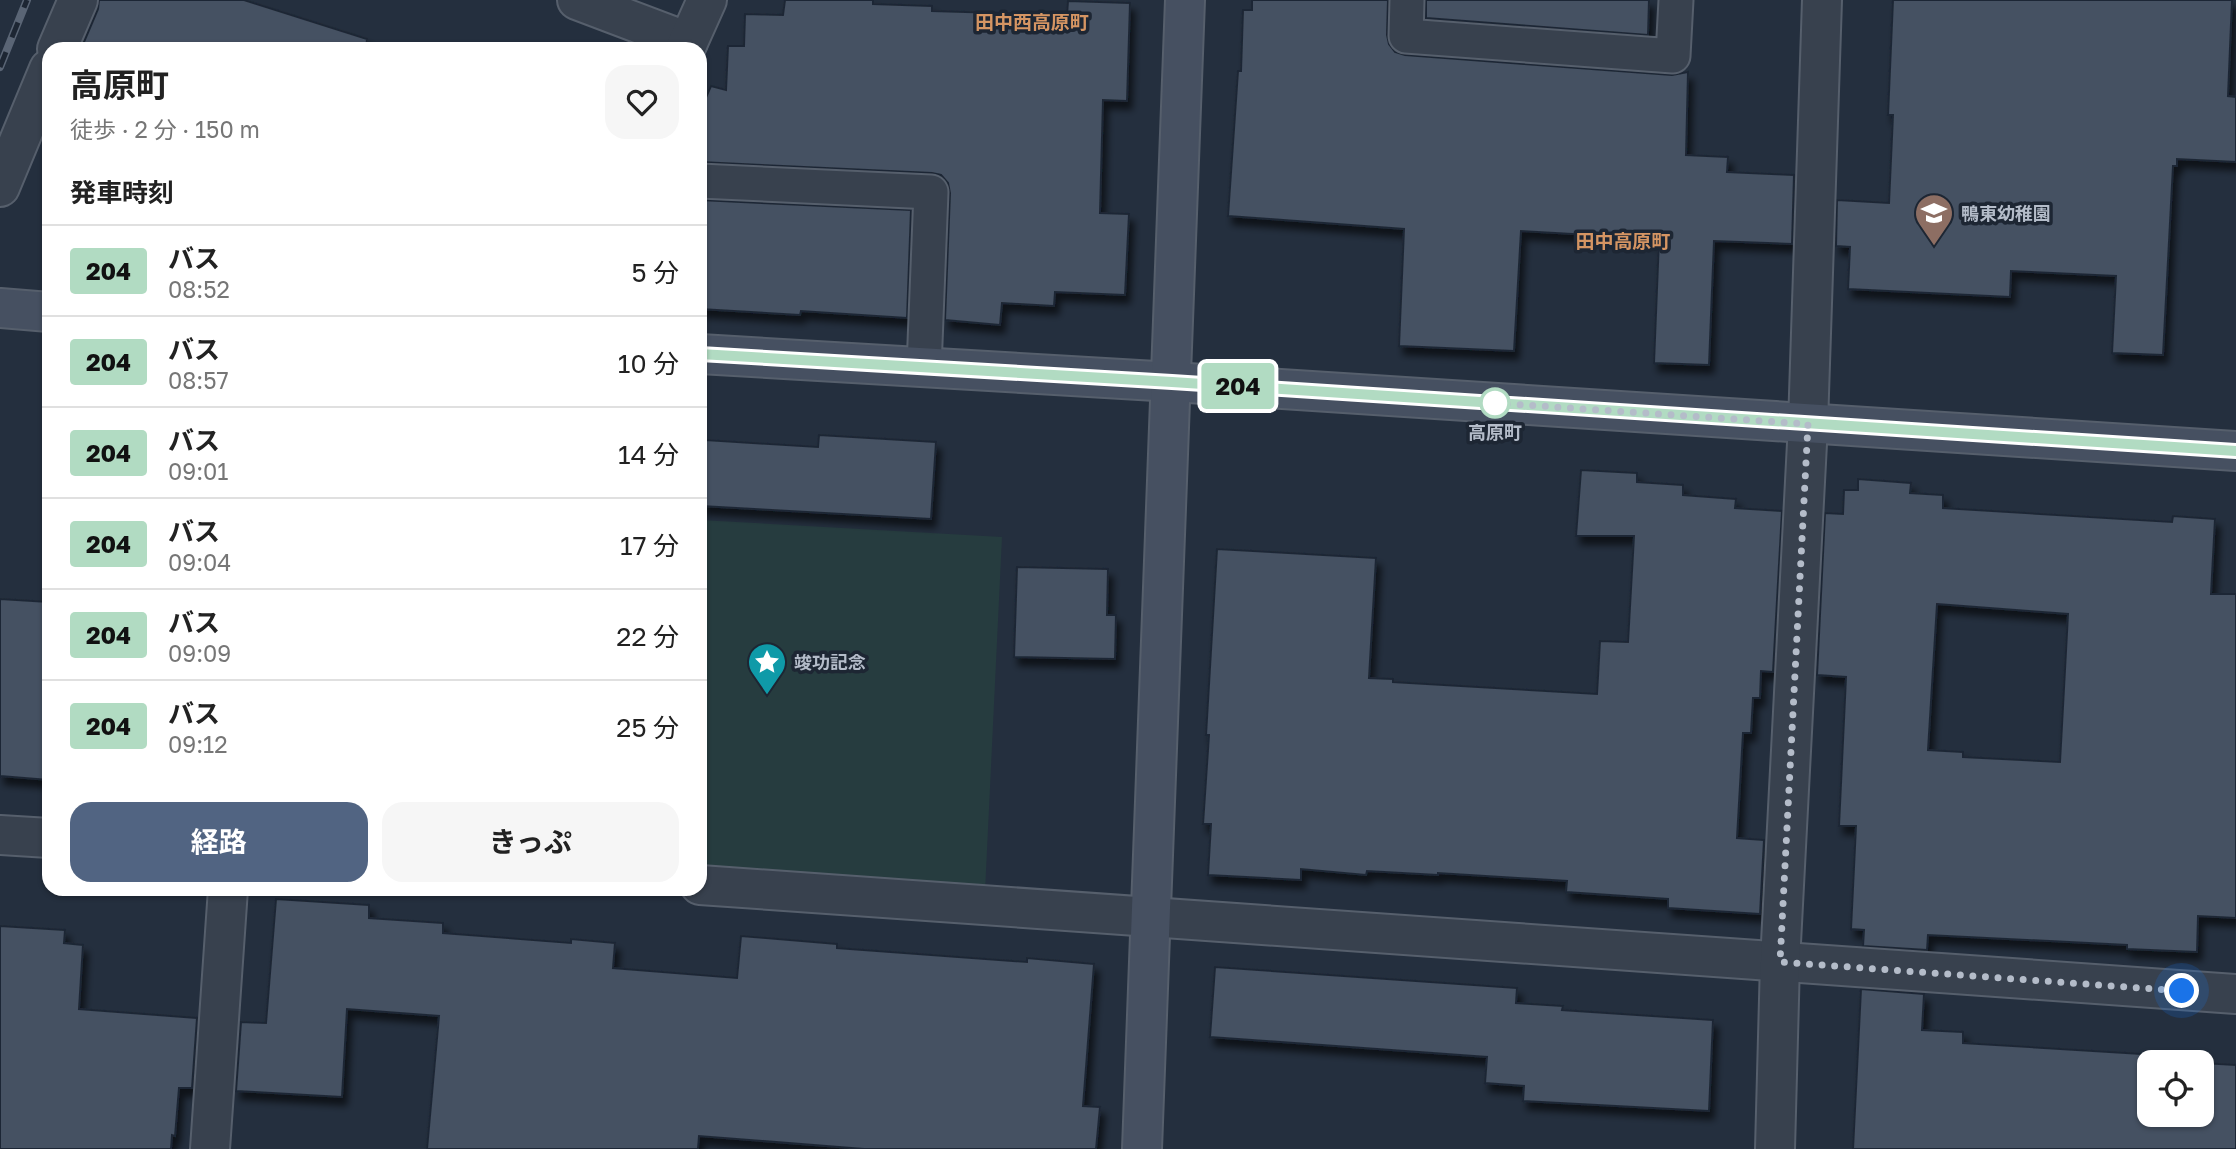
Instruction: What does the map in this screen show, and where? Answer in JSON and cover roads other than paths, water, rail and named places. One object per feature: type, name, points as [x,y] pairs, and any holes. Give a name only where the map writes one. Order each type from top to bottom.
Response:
[{"type":"street","points":[[60,42],[78,0]]},
{"type":"street","points":[[577,0],[679,42]]},
{"type":"street","points":[[687,42],[707,0]]},
{"type":"street","points":[[1142,1149],[1185,0]]},
{"type":"street","points":[[1775,1149],[1780,962],[1808,424],[1822,0]]},
{"type":"street","points":[[0,187],[42,86]]},
{"type":"street","points":[[0,308],[42,311]]},
{"type":"street","points":[[707,354],[2236,451]]},
{"type":"street","points":[[0,835],[42,838]]},
{"type":"street","points":[[707,886],[2236,995]]},
{"type":"street","points":[[210,1149],[228,896]]},
{"type":"lane","points":[[1407,0],[1406,36],[1673,56],[1676,0]]},
{"type":"lane","points":[[707,181],[931,192],[924,368]]},
{"type":"railway","points":[[0,67],[27,0]]},
{"type":"place","name":"鴨東幼稚園","points":[[1934,247]]},
{"type":"place","name":"高原町","points":[[1495,403]]},
{"type":"place","name":"竣功記念","points":[[767,696]]},
{"type":"district","name":"田中西高原町","points":[[1032,21]]},
{"type":"district","name":"田中高原町","points":[[1623,240]]}]
